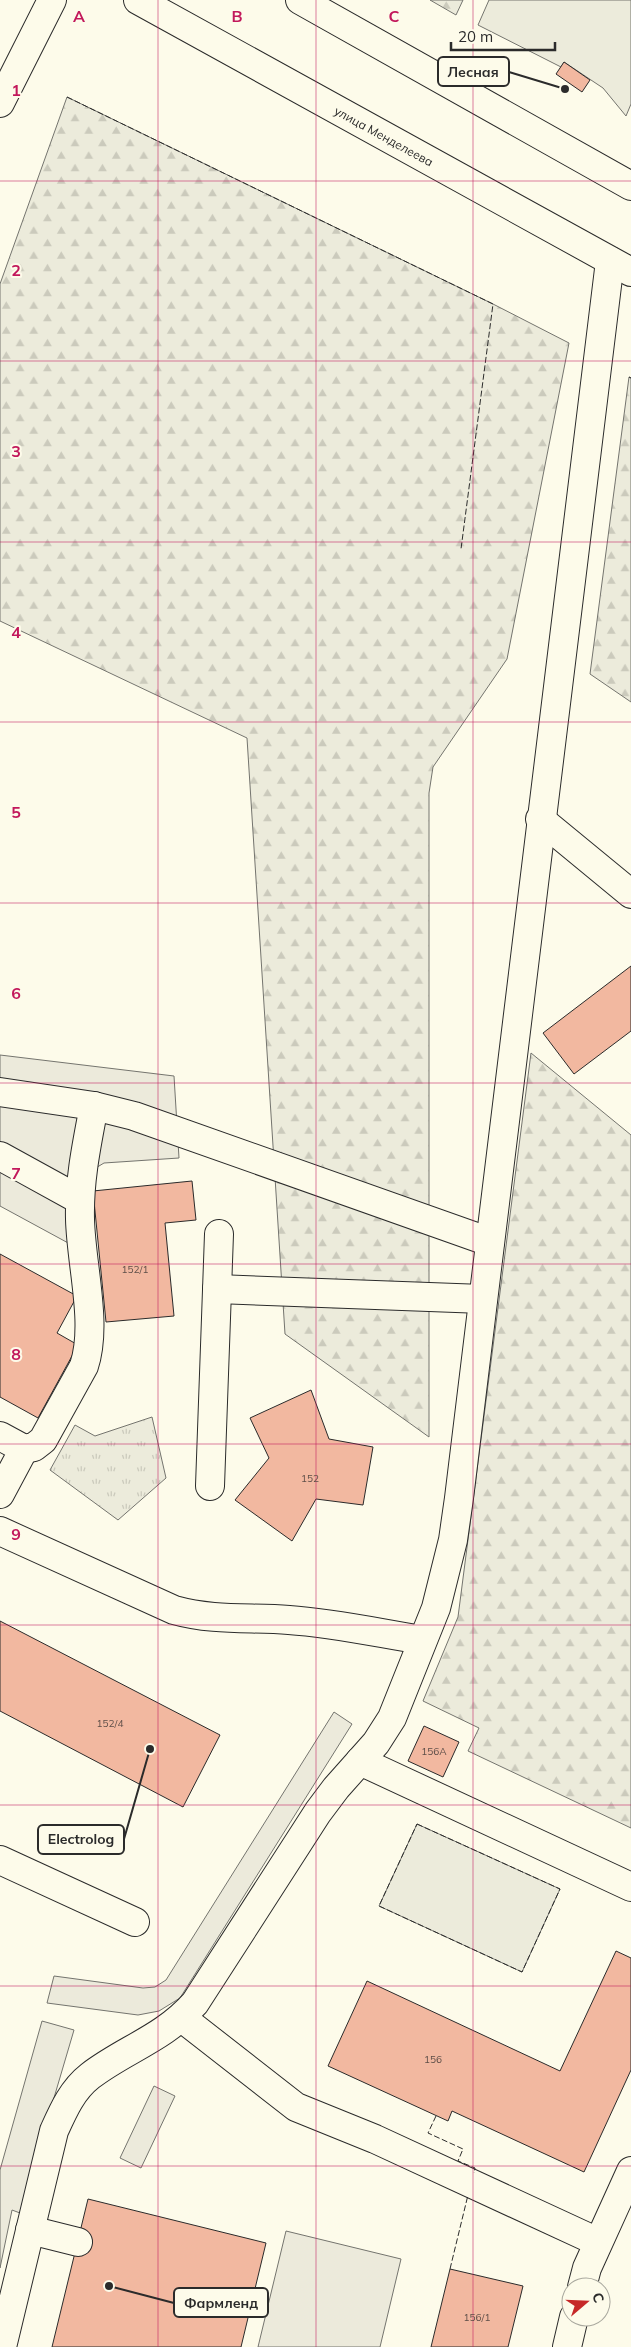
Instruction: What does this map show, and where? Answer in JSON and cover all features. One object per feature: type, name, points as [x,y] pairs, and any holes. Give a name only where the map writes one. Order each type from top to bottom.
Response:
[{"type":"street","points":[[0,104],[52,0]]},
{"type":"street","points":[[300,0],[631,186]]},
{"type":"street","name":"улица Менделеева","points":[[148,2],[621,267]]},
{"type":"street","points":[[2,2347],[54,2131],[64,2106],[89,2076],[170,2028],[182,2018],[205,1988],[318,1812],[376,1742],[392,1718],[436,1608],[453,1540],[540,819],[621,267]]},
{"type":"street","points":[[540,819],[631,894]]},
{"type":"street","points":[[0,1092],[94,1106],[134,1116],[490,1242]]},
{"type":"street","points":[[0,1436],[24,1449],[34,1447],[43,1440],[84,1366],[88,1353],[90,1328],[81,1235],[80,1200],[83,1164],[94,1106]]},
{"type":"street","points":[[0,1156],[80,1200]]},
{"type":"street","points":[[210,1486],[219,1234]]},
{"type":"street","points":[[217,1289],[483,1298]]},
{"type":"street","points":[[0,1494],[24,1449]]},
{"type":"street","points":[[0,1531],[174,1610],[194,1616],[213,1619],[291,1620],[422,1640]]},
{"type":"street","points":[[360,1761],[631,1887]]},
{"type":"street","points":[[0,1860],[135,1922]]},
{"type":"street","points":[[182,2018],[296,2107],[375,2139],[598,2242]]},
{"type":"street","points":[[585,2277],[598,2242],[631,2171]]},
{"type":"street","points":[[30,2230],[78,2242]]},
{"type":"street","points":[[567,2347],[572,2327]]},
{"type":"green space","points":[[430,0],[463,0],[456,15]]},
{"type":"green space","points":[[489,0],[631,0],[631,104],[626,116],[603,88],[564,62],[561,67],[478,25]]},
{"type":"green space","points":[[67,97],[493,304],[569,343],[507,659],[433,767],[429,793],[429,1437],[285,1334],[247,738],[0,621],[0,284]]},
{"type":"green space","points":[[629,377],[631,378],[631,702],[590,674]]},
{"type":"green space","points":[[531,1053],[631,1135],[631,1828],[468,1751],[479,1728],[423,1701],[458,1617]]},
{"type":"green space","points":[[152,1417],[166,1478],[118,1520],[50,1470],[75,1425],[95,1436]]},
{"type":"green space","points":[[417,1824],[560,1889],[522,1972],[379,1906]]},
{"type":"shaded area","points":[[0,1055],[174,1076],[179,1158],[104,1163],[94,1169],[94,1257],[0,1206]]},
{"type":"shaded area","points":[[334,1712],[352,1724],[180,1998],[159,2011],[138,2015],[47,2003],[54,1976],[143,1988],[155,1987],[166,1980]]},
{"type":"shaded area","points":[[42,2021],[74,2030],[20,2213],[12,2210],[0,2268],[0,2170]]},
{"type":"shaded area","points":[[154,2086],[175,2096],[141,2168],[120,2158]]},
{"type":"shaded area","points":[[286,2231],[401,2259],[380,2347],[258,2347]]},
{"type":"building","points":[[564,62],[590,80],[582,92],[556,74]]},
{"type":"building","points":[[631,966],[631,1031],[574,1074],[543,1033]]},
{"type":"building","points":[[192,1181],[196,1220],[165,1223],[174,1316],[106,1322],[93,1191]]},
{"type":"building","points":[[0,1254],[77,1296],[57,1333],[78,1345],[38,1418],[0,1397]]},
{"type":"building","points":[[311,1390],[329,1439],[373,1447],[363,1505],[316,1499],[292,1541],[235,1500],[269,1458],[250,1418]]},
{"type":"building","points":[[0,1621],[220,1735],[183,1807],[0,1711]]},
{"type":"building","points":[[424,1726],[459,1742],[443,1777],[408,1761]]},
{"type":"building","points":[[616,1951],[631,1958],[631,2070],[584,2172],[452,2111],[448,2121],[328,2066],[367,1981],[560,2071]]},
{"type":"building","points":[[88,2199],[266,2243],[241,2347],[52,2347]]},
{"type":"building","points":[[450,2269],[523,2286],[508,2347],[431,2347]]},
{"type":"fence","points":[[67,97],[493,304],[461,549]]},
{"type":"fence","points":[[417,1824],[560,1889],[522,1972],[379,1906],[417,1824]]},
{"type":"fence","points":[[436,2116],[428,2133],[463,2149],[458,2161],[475,2168],[474,2173]]},
{"type":"fence","points":[[450,2269],[468,2195]]},
{"type":"place","name":"Лесная","points":[[565,89]]},
{"type":"place","name":"Electrolog","points":[[150,1749]]},
{"type":"place","name":"Фармленд","points":[[109,2286]]}]
